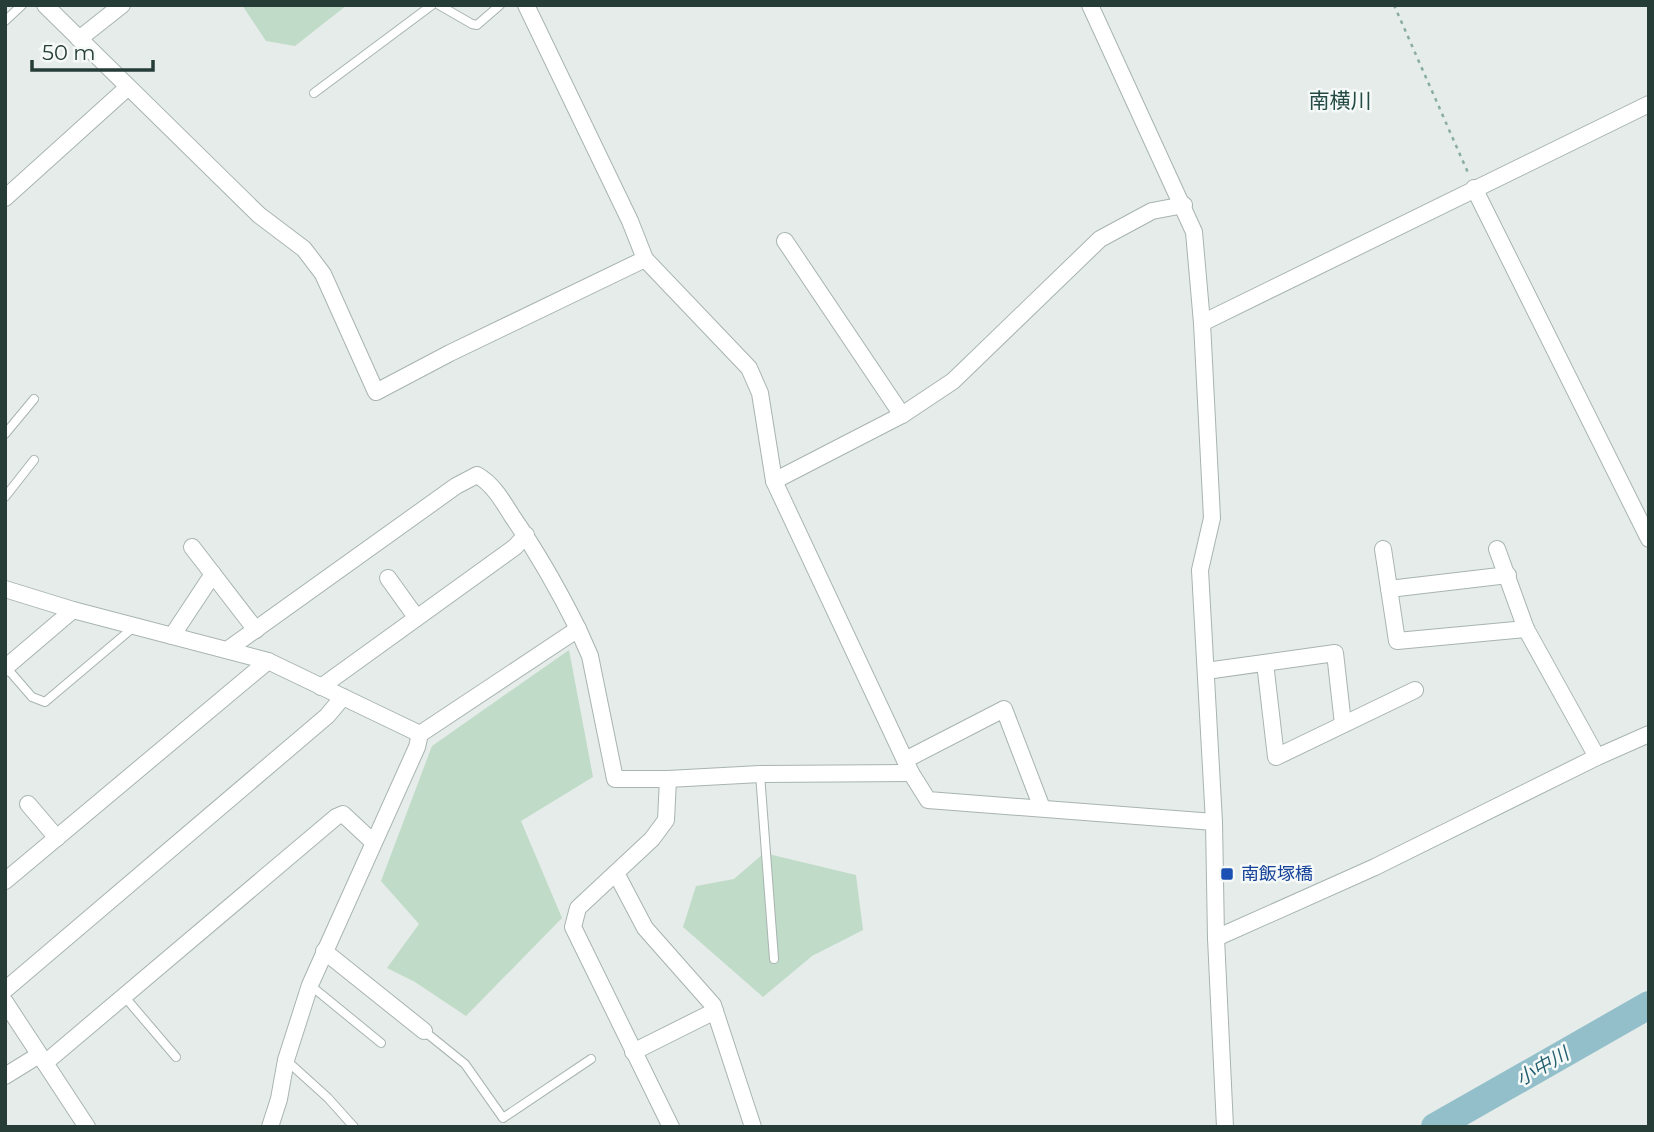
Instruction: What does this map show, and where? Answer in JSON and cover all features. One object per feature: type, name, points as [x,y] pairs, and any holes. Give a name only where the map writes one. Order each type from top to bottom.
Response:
[{"type":"street","points":[[45,5],[259,215],[304,249],[323,274],[376,392],[450,353],[645,259]]},
{"type":"street","points":[[79,39],[122,5]]},
{"type":"street","points":[[526,5],[630,221],[645,259],[749,368],[760,393],[774,481],[908,766],[928,800],[1214,822]]},
{"type":"street","points":[[1090,5],[1184,205],[1194,232],[1202,323],[1212,518],[1200,570],[1214,822],[1216,938],[1225,1127]]},
{"type":"street","points":[[5,198],[127,88]]},
{"type":"street","points":[[1202,323],[1649,104]]},
{"type":"street","points":[[1475,188],[1649,539]]},
{"type":"street","points":[[774,481],[902,415],[953,381],[1100,239],[1152,211],[1184,205]]},
{"type":"street","points":[[785,241],[902,415]]},
{"type":"street","points":[[227,650],[456,486],[477,475],[488,481],[526,535],[578,628],[590,656],[615,779],[668,779],[908,766],[1004,709],[1042,808]]},
{"type":"street","points":[[321,688],[515,547],[526,535]]},
{"type":"street","points":[[192,547],[256,630]]},
{"type":"street","points":[[1383,549],[1397,641],[1526,629]]},
{"type":"street","points":[[1497,550],[1526,629],[1597,757]]},
{"type":"street","points":[[173,636],[213,574]]},
{"type":"street","points":[[1389,589],[1508,575]]},
{"type":"street","points":[[388,579],[416,617]]},
{"type":"street","points":[[5,589],[73,610],[268,661],[420,734]]},
{"type":"street","points":[[6,668],[73,610]]},
{"type":"street","points":[[270,1127],[279,1099],[286,1060],[310,985],[417,747],[420,734],[578,628]]},
{"type":"street","points":[[1206,671],[1335,653],[1343,724]]},
{"type":"street","points":[[5,881],[268,661]]},
{"type":"street","points":[[1265,663],[1276,757],[1415,690]]},
{"type":"street","points":[[5,989],[327,716],[342,697]]},
{"type":"street","points":[[1216,938],[1375,867],[1649,734]]},
{"type":"street","points":[[668,779],[666,820],[652,839],[578,908],[573,927],[671,1127]]},
{"type":"street","points":[[28,804],[57,838]]},
{"type":"street","points":[[5,1076],[42,1059],[124,996],[336,817],[342,814],[373,842]]},
{"type":"street","points":[[616,873],[645,928],[713,1005],[752,1127]]},
{"type":"street","points":[[324,951],[424,1031]]},
{"type":"street","points":[[5,1002],[87,1127]]},
{"type":"street","points":[[634,1052],[715,1011]]},
{"type":"lane","points":[[5,21],[22,5]]},
{"type":"lane","points":[[314,93],[432,5]]},
{"type":"lane","points":[[439,5],[472,24],[477,24],[499,5]]},
{"type":"lane","points":[[5,434],[34,399]]},
{"type":"lane","points":[[5,497],[34,460]]},
{"type":"lane","points":[[6,668],[32,697],[45,702],[135,626]]},
{"type":"lane","points":[[760,774],[774,959]]},
{"type":"lane","points":[[310,985],[381,1042]]},
{"type":"lane","points":[[124,996],[176,1057]]},
{"type":"lane","points":[[424,1031],[465,1064],[503,1118],[591,1059]]},
{"type":"lane","points":[[286,1060],[328,1098],[354,1127]]},
{"type":"path","points":[[1394,5],[1475,188]]},
{"type":"green space","points":[[242,5],[347,5],[295,46],[266,41]]},
{"type":"green space","points":[[569,650],[593,777],[521,821],[562,918],[466,1016],[415,982],[387,968],[419,924],[381,881],[432,746]]},
{"type":"green space","points":[[764,853],[856,875],[863,930],[812,956],[763,997],[683,927],[696,886],[734,879]]},
{"type":"waterway","name":"小中川","points":[[1435,1127],[1649,1005]]},
{"type":"place","name":"南飯塚橋","points":[[1227,874]]},
{"type":"district","name":"南横川","points":[[1340,101]]}]
